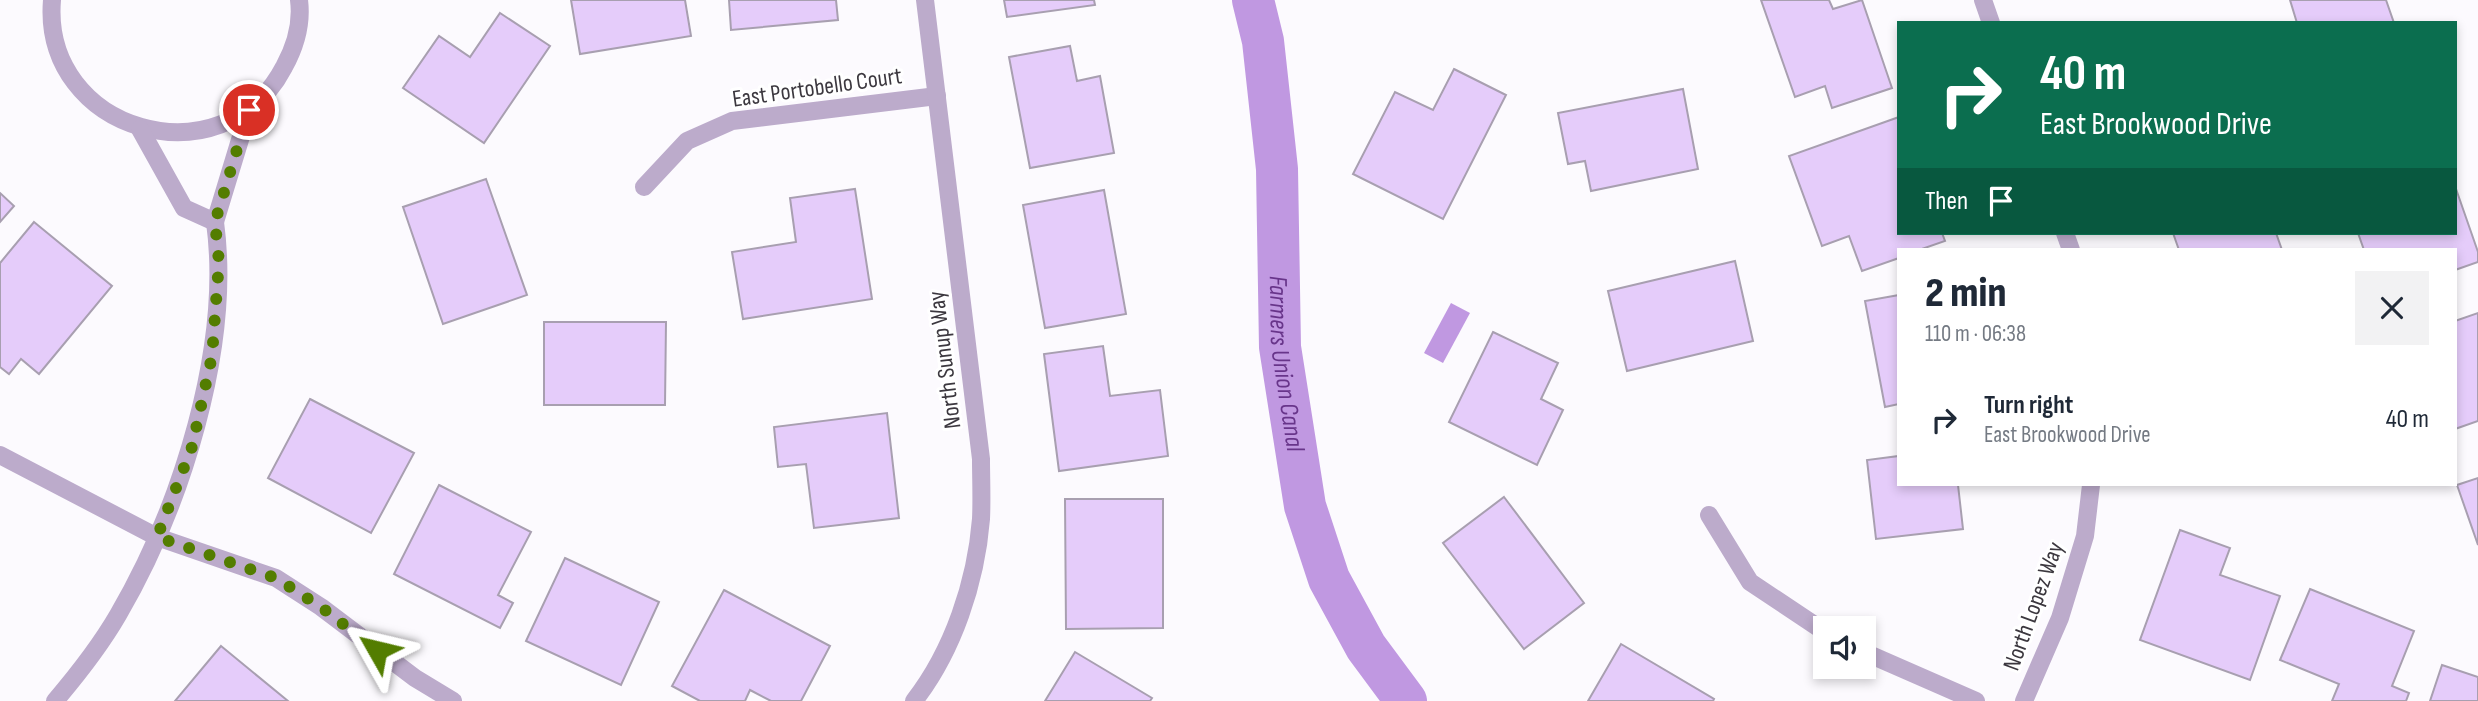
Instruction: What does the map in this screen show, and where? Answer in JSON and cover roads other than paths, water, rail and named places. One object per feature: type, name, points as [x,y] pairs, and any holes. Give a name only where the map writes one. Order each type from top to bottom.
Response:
[{"type":"street","points":[[52,0],[51,18],[59,55],[78,88],[106,112],[141,129],[178,134],[215,127],[249,110],[276,83],[294,49],[302,4]]},
{"type":"street","name":"North Sunup Way","points":[[914,701],[927,685],[955,628],[972,576],[981,519],[981,459],[925,0]]},
{"type":"street","points":[[1983,0],[1990,21]]},
{"type":"street","name":"East Portobello Court","points":[[644,187],[687,141],[733,121],[937,96]]},
{"type":"street","points":[[55,701],[80,671],[118,615],[157,537],[192,447],[212,356],[219,262],[215,222],[249,110]]},
{"type":"street","points":[[141,129],[184,208],[215,222]]},
{"type":"street","points":[[0,455],[157,537],[276,578],[321,607],[415,678],[453,701]]},
{"type":"street","name":"North Lopez Way","points":[[2024,701],[2060,618],[2085,536],[2091,486]]},
{"type":"street","points":[[1709,515],[1750,582],[1813,624]]},
{"type":"street","points":[[1876,657],[1976,701]]},
{"type":"waterway","name":"Farmers Union Canal","points":[[1253,0],[1263,41],[1277,169],[1280,347],[1305,506],[1329,579],[1366,647],[1406,701]]}]
